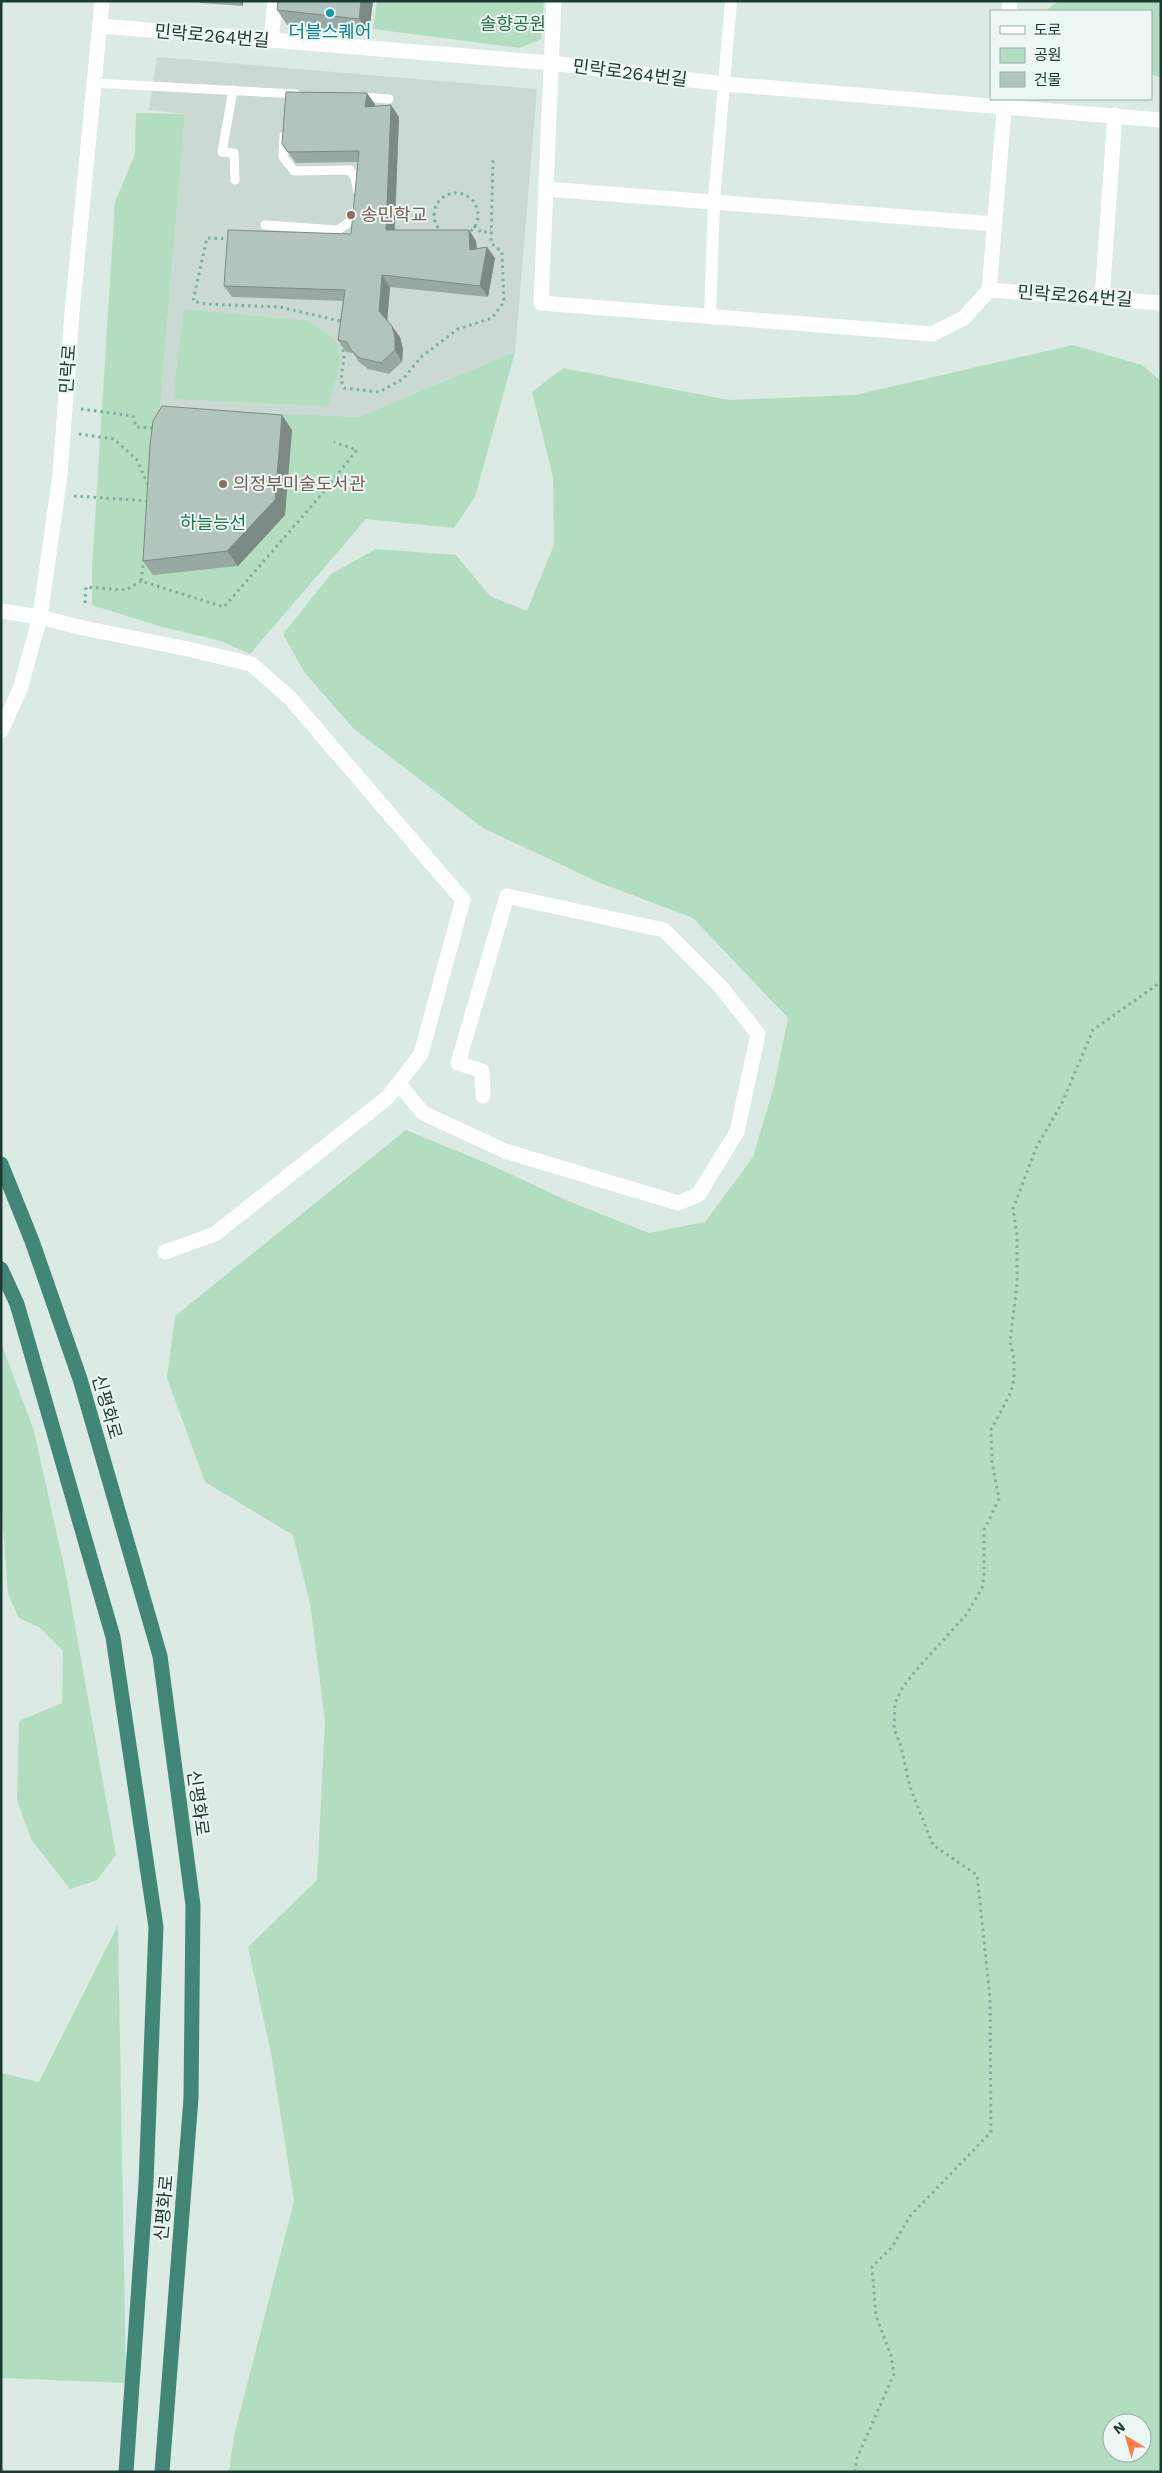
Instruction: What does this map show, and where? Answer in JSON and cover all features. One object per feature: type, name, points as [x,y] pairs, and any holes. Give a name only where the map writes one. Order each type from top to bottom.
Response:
[{"type":"highway","name":"신평화로","points":[[1,1164],[32,1241],[80,1379],[160,1656],[193,1905],[192,2098],[162,2472]]},
{"type":"highway","name":"신평화로","points":[[1,1269],[17,1304],[113,1637],[156,1927],[146,2183],[126,2472]]},
{"type":"street","name":"민락로","points":[[1,731],[20,689],[40,617],[58,495],[102,1]]},
{"type":"street","points":[[271,41],[275,1]]},
{"type":"street","points":[[554,1],[541,303],[932,334],[964,318],[990,290],[1005,102]]},
{"type":"street","points":[[710,317],[714,201],[725,84],[730,1]]},
{"type":"street","name":"민락로264번길","points":[[100,26],[551,63],[725,84],[1005,102],[1161,120]]},
{"type":"street","points":[[1102,298],[1115,115]]},
{"type":"street","points":[[546,188],[995,224]]},
{"type":"street","name":"민락로264번길","points":[[990,290],[1161,303]]},
{"type":"street","points":[[1,611],[40,617],[252,664],[290,698],[463,900],[421,1054],[388,1097],[215,1234],[165,1252]]},
{"type":"street","points":[[399,1084],[424,1112],[506,1151],[678,1203],[698,1194],[737,1132],[758,1034],[721,987],[664,930],[508,896],[458,1063],[482,1071],[483,1096]]},
{"type":"lane","points":[[94,83],[233,90],[286,98],[305,94]]},
{"type":"lane","points":[[233,90],[222,152],[234,153],[235,180]]},
{"type":"lane","points":[[352,97],[389,99]]},
{"type":"lane","points":[[265,225],[338,230],[355,218],[359,196],[355,178],[350,170],[294,171],[283,157],[284,130]]},
{"type":"path","points":[[343,338],[344,357],[341,380],[344,388],[378,392],[403,379],[421,357],[458,329],[492,318],[504,302],[502,252],[491,243],[493,157]]},
{"type":"path","points":[[461,194],[468,197],[476,208],[477,216],[474,226],[460,236],[446,235],[436,225],[434,218],[436,205],[446,195],[461,194]]},
{"type":"path","points":[[474,226],[482,233],[492,230]]},
{"type":"path","points":[[234,240],[207,238],[193,301],[206,304],[280,308],[344,322],[344,330]]},
{"type":"path","points":[[66,407],[133,416],[136,426],[161,428]]},
{"type":"path","points":[[64,432],[114,439],[137,460],[149,487],[152,501]]},
{"type":"path","points":[[142,580],[224,607],[357,450],[334,442]]},
{"type":"path","points":[[150,511],[154,483]]},
{"type":"path","points":[[58,495],[152,501]]},
{"type":"path","points":[[142,580],[145,551]]},
{"type":"path","points":[[85,603],[86,587],[126,590],[142,580]]},
{"type":"path","points":[[855,2472],[863,2443],[894,2374],[891,2356],[876,2316],[872,2267],[892,2248],[910,2216],[991,2132],[990,1997],[977,1876],[933,1845],[910,1787],[901,1747],[894,1728],[895,1703],[903,1686],[967,1614],[982,1588],[984,1576],[984,1530],[1000,1499],[992,1462],[991,1430],[1011,1392],[1014,1379],[1014,1359],[1010,1342],[1017,1284],[1017,1235],[1013,1209],[1036,1148],[1062,1103],[1093,1030],[1161,982]]},
{"type":"shaded area","name":"송민학교","points":[[157,57],[537,89],[515,352],[358,417],[160,408],[185,114],[149,110]]},
{"type":"green space","name":"솔향공원","points":[[377,1],[544,1],[541,39],[520,48],[373,29]]},
{"type":"green space","points":[[1059,1],[1161,1],[1161,78],[1152,74],[1152,10],[1048,9]]},
{"type":"green space","name":"하늘능선","points":[[136,113],[185,114],[160,408],[358,417],[515,352],[475,497],[454,528],[366,519],[250,654],[221,641],[159,626],[92,605],[92,567],[115,202],[135,154]]},
{"type":"green space","points":[[184,309],[308,321],[335,340],[341,360],[328,406],[173,399]]},
{"type":"green space","points":[[1073,345],[1142,365],[1161,381],[1161,2472],[229,2472],[234,2436],[294,2201],[271,2053],[248,1947],[317,1880],[325,1721],[310,1603],[293,1535],[205,1482],[167,1378],[175,1316],[406,1130],[493,1166],[568,1201],[649,1233],[705,1222],[753,1157],[774,1086],[788,1018],[693,918],[598,882],[483,828],[354,729],[304,672],[283,634],[331,574],[376,549],[456,555],[490,596],[527,611],[554,545],[553,477],[532,392],[563,368],[729,400],[855,395]]},
{"type":"green space","points":[[1,1343],[34,1431],[66,1575],[116,1855],[97,1880],[70,1889],[31,1839],[17,1800],[19,1721],[62,1703],[63,1651],[40,1628],[19,1618],[8,1594],[1,1497]]},
{"type":"green space","points":[[118,1925],[126,2383],[1,2378],[1,2073],[39,2082]]},
{"type":"building","points":[[278,1],[361,1],[359,19],[277,10]]},
{"type":"building","points":[[286,92],[367,93],[365,107],[391,105],[386,230],[469,230],[470,250],[487,247],[480,286],[382,275],[379,311],[392,326],[395,350],[381,363],[360,358],[351,350],[347,342],[338,340],[345,290],[224,286],[228,230],[351,234],[359,151],[288,152],[282,144]]},
{"type":"building","name":"의정부미술도서관","points":[[162,406],[282,415],[275,500],[227,551],[143,561],[150,445],[153,421]]},
{"type":"place","name":"더블스퀘어","points":[[330,13]]},
{"type":"place","name":"송민학교","points":[[351,215]]},
{"type":"place","name":"의정부미술도서관","points":[[223,484]]}]
